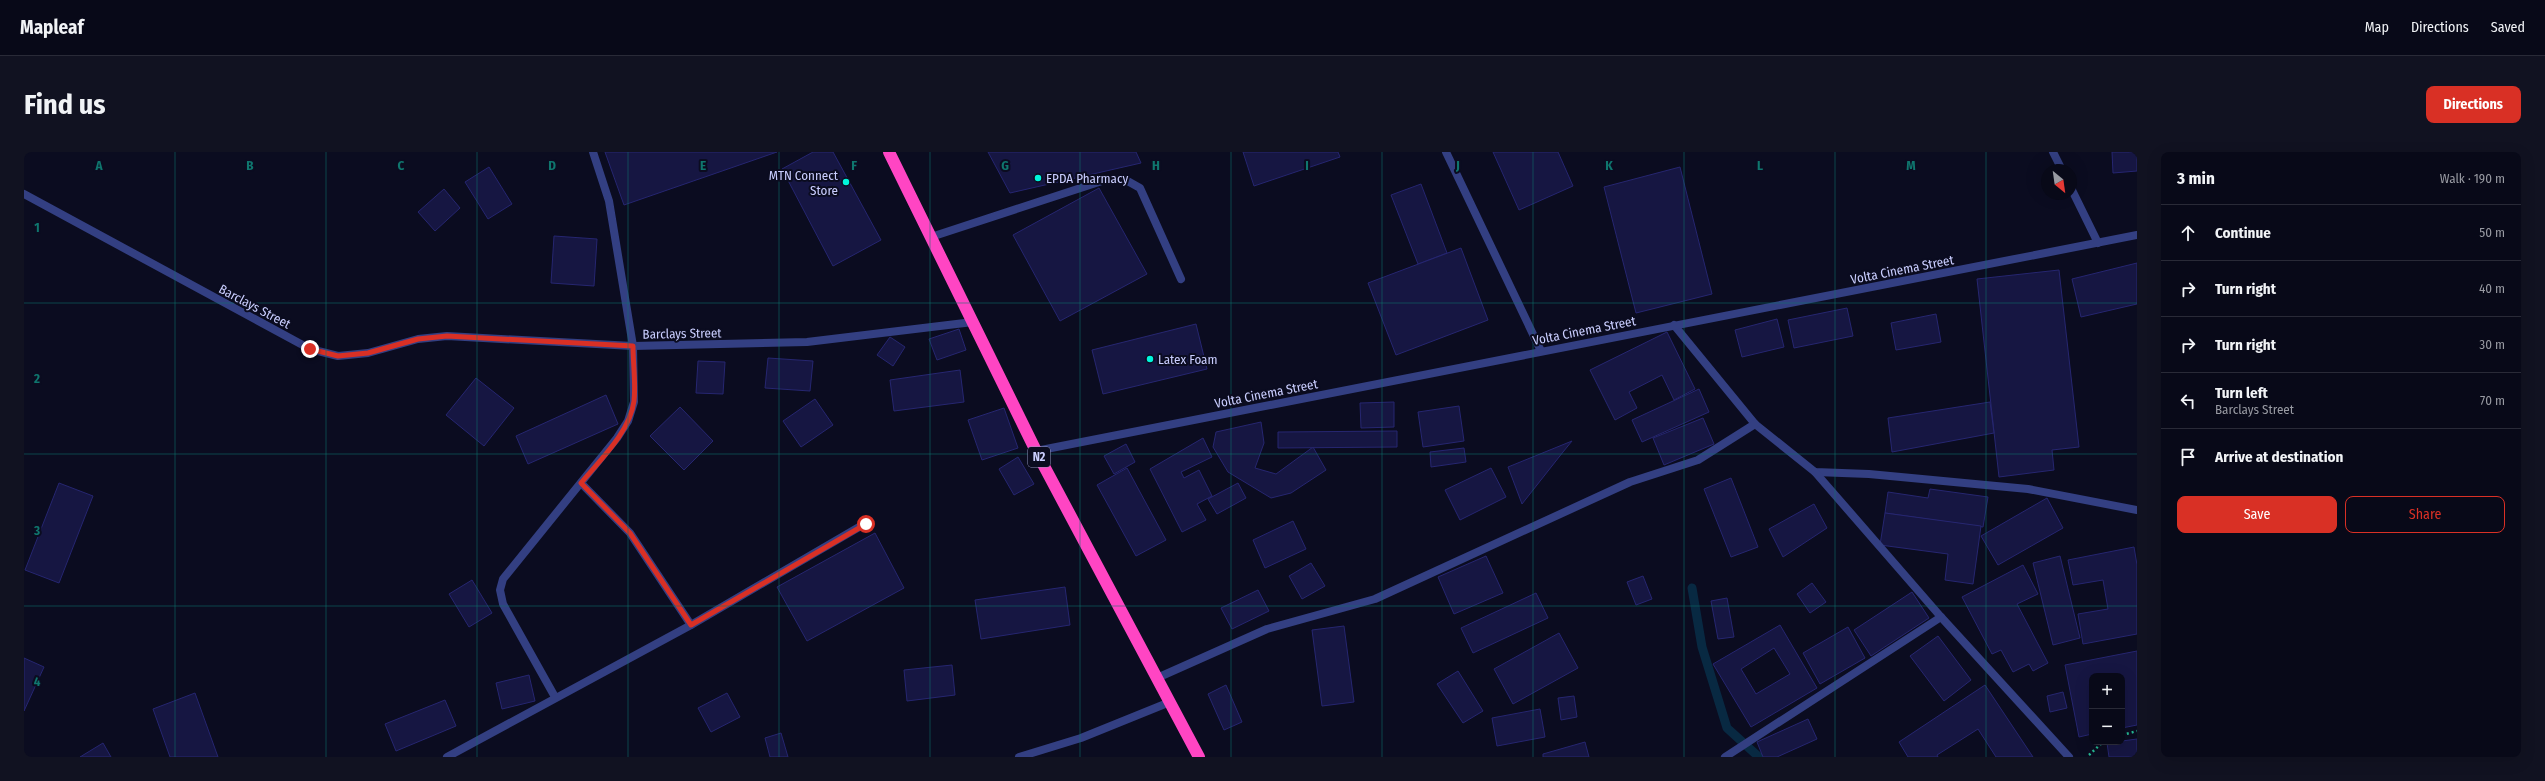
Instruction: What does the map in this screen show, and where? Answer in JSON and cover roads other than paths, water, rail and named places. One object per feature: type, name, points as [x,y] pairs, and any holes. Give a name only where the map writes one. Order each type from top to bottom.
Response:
[{"type":"highway","name":"N2","points":[[889,152],[1036,451],[1199,757]]},
{"type":"street","points":[[555,697],[503,604],[500,590],[503,579],[617,438],[628,421],[634,402],[633,346],[609,201],[592,152]]},
{"type":"street","points":[[1446,152],[1541,351]]},
{"type":"street","points":[[2053,152],[2059,164]]},
{"type":"street","points":[[931,237],[1102,181],[1124,179],[1140,188],[1181,279]]},
{"type":"street","name":"Barclays Street","points":[[24,194],[310,349],[338,356],[368,353],[418,339],[447,336],[633,346],[807,342],[973,322]]},
{"type":"street","points":[[2077,200],[2098,243]]},
{"type":"street","name":"Volta Cinema Street","points":[[1036,451],[2137,235]]},
{"type":"street","points":[[1674,325],[1755,424],[1815,472],[1942,617],[2069,757]]},
{"type":"street","points":[[1157,678],[1267,629],[1375,599],[1630,482],[1698,460],[1755,424]]},
{"type":"street","points":[[1815,472],[1869,474],[2028,489],[2137,510]]},
{"type":"street","points":[[581,483],[630,533],[691,625]]},
{"type":"street","points":[[447,757],[555,697],[691,625],[866,524]]},
{"type":"street","points":[[1725,757],[1942,617]]},
{"type":"street","points":[[1019,757],[1081,738],[1170,702]]},
{"type":"waterway","points":[[1692,588],[1702,647],[1727,728],[1759,757]]},
{"type":"place","name":"EPDA Pharmacy","points":[[1038,178]]},
{"type":"place","name":"MTN Connect Store","points":[[846,182]]},
{"type":"place","name":"Latex Foam","points":[[1150,359]]}]
